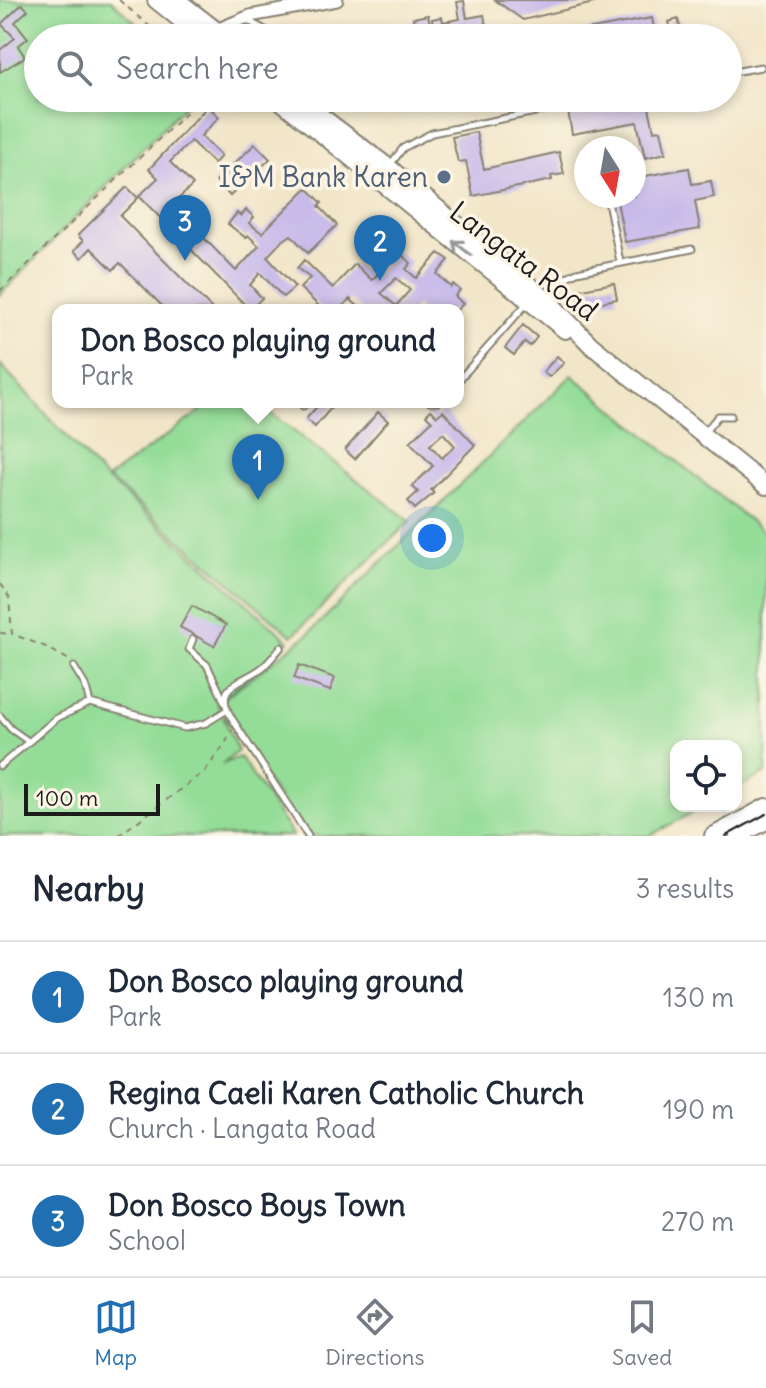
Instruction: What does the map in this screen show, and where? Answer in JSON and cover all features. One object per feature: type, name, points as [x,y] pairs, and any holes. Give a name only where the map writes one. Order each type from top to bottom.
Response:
[{"type":"main road","points":[[156,0],[196,24]]},
{"type":"main road","points":[[177,0],[203,24]]},
{"type":"main road","name":"Langata Road","points":[[294,112],[560,328],[591,345]]},
{"type":"main road","name":"Langata Road","points":[[315,112],[388,167],[549,302],[591,345],[766,486]]},
{"type":"main road","points":[[713,836],[766,807]]},
{"type":"main road","points":[[738,836],[760,828]]},
{"type":"street","points":[[234,24],[244,18],[337,0]]},
{"type":"lane","points":[[244,18],[254,24]]},
{"type":"lane","points":[[742,70],[761,67]]},
{"type":"lane","points":[[388,167],[403,148],[420,137],[536,112]]},
{"type":"lane","points":[[609,208],[620,262]]},
{"type":"lane","points":[[549,302],[559,281],[566,276],[692,249]]},
{"type":"lane","points":[[464,374],[528,301]]},
{"type":"lane","points":[[703,434],[718,416],[731,416]]},
{"type":"lane","points":[[193,639],[189,649],[207,665],[235,723],[308,836]]},
{"type":"lane","points":[[226,707],[226,692],[231,686],[262,668],[281,647]]},
{"type":"lane","points":[[74,667],[85,685],[90,703]]},
{"type":"lane","points":[[0,766],[57,718],[90,703],[185,728],[206,723],[226,707]]},
{"type":"lane","points":[[0,716],[28,741]]},
{"type":"path","points":[[119,0],[147,24]]},
{"type":"path","points":[[0,291],[187,112]]},
{"type":"path","points":[[0,584],[9,597],[12,634]]},
{"type":"path","points":[[0,633],[12,634],[55,651],[72,661],[74,667]]},
{"type":"path","points":[[118,836],[205,771],[225,744],[235,723]]},
{"type":"green space","points":[[0,0],[111,0],[137,24],[24,24],[24,112],[178,112],[0,295]]},
{"type":"green space","points":[[0,364],[101,474],[289,641],[217,703],[238,751],[222,764],[240,757],[293,836],[0,836]]},
{"type":"green space","points":[[572,375],[766,534],[766,773],[742,786],[742,740],[670,740],[670,812],[694,812],[649,836],[303,836],[226,718],[224,698],[305,637]]},
{"type":"green space","points":[[205,408],[264,408],[410,521],[292,636],[108,478]]},
{"type":"building","points":[[495,0],[598,0],[598,2],[523,20]]},
{"type":"building","points":[[464,1],[467,18],[484,15],[486,24],[433,24],[432,19],[442,17],[443,22],[460,19],[457,2]]},
{"type":"building","points":[[22,4],[28,10],[15,22],[24,33],[24,41],[18,46],[24,58],[0,72],[0,50],[15,38],[1,24]]},
{"type":"building","points":[[428,15],[430,24],[414,24],[413,18]]},
{"type":"building","points":[[652,18],[653,24],[619,24]]},
{"type":"building","points":[[202,112],[214,112],[219,117],[201,136],[221,156],[214,164],[191,141],[170,162],[193,185],[172,205],[236,271],[259,246],[248,235],[246,238],[228,224],[237,213],[241,216],[246,210],[254,217],[249,223],[262,233],[307,188],[337,225],[308,253],[291,235],[281,242],[267,257],[295,287],[283,297],[260,273],[250,285],[262,298],[256,304],[244,304],[139,196],[158,178],[149,169]]},
{"type":"building","points":[[568,112],[650,112],[654,131],[661,130],[666,153],[646,158],[646,136],[640,136],[637,122],[572,134]]},
{"type":"building","points":[[476,132],[484,169],[559,152],[564,174],[551,176],[552,180],[473,196],[466,161],[458,162],[452,137]]},
{"type":"building","points":[[255,144],[270,159],[230,196],[216,181]]},
{"type":"building","points":[[689,168],[692,184],[711,181],[714,197],[695,201],[700,229],[625,242],[618,208],[646,208],[646,176]]},
{"type":"building","points":[[127,187],[138,198],[120,216],[207,304],[160,304],[120,263],[113,270],[91,248],[82,258],[74,251],[83,241],[78,235]]},
{"type":"building","points":[[399,252],[411,263],[406,269],[416,278],[439,253],[449,260],[437,274],[451,287],[453,284],[460,290],[455,296],[463,304],[398,304],[410,290],[396,278],[381,293],[394,304],[355,304],[350,299],[345,304],[317,304],[300,288],[310,278],[297,268],[304,260],[333,288],[355,264],[372,280]]},
{"type":"building","points":[[614,283],[617,299],[580,306],[577,290]]},
{"type":"building","points":[[523,325],[537,337],[530,346],[525,342],[514,355],[505,348]]},
{"type":"building","points":[[557,356],[564,363],[549,377],[543,372]]},
{"type":"building","points":[[316,408],[331,408],[315,427],[306,419]]},
{"type":"building","points":[[431,410],[437,416],[443,411],[475,445],[431,490],[434,493],[415,509],[408,501],[418,492],[412,486],[433,466],[410,442],[432,421],[426,415]],"holes":[[[443,433],[455,446],[442,458],[430,445]]]},
{"type":"building","points":[[378,412],[388,421],[355,459],[345,450]]},
{"type":"building","points":[[192,606],[226,625],[214,646],[180,627]]},
{"type":"building","points":[[299,665],[335,678],[330,691],[294,678]]},
{"type":"tram line","points":[[726,836],[766,814]]},
{"type":"place","name":"I&M Bank Karen","points":[[444,177]]},
{"type":"place","name":"Don Bosco Boys Town","points":[[185,261]]},
{"type":"place","name":"Regina Caeli Karen Catholic Church","points":[[380,281]]},
{"type":"place","name":"Don Bosco playing ground","points":[[258,500]]}]
